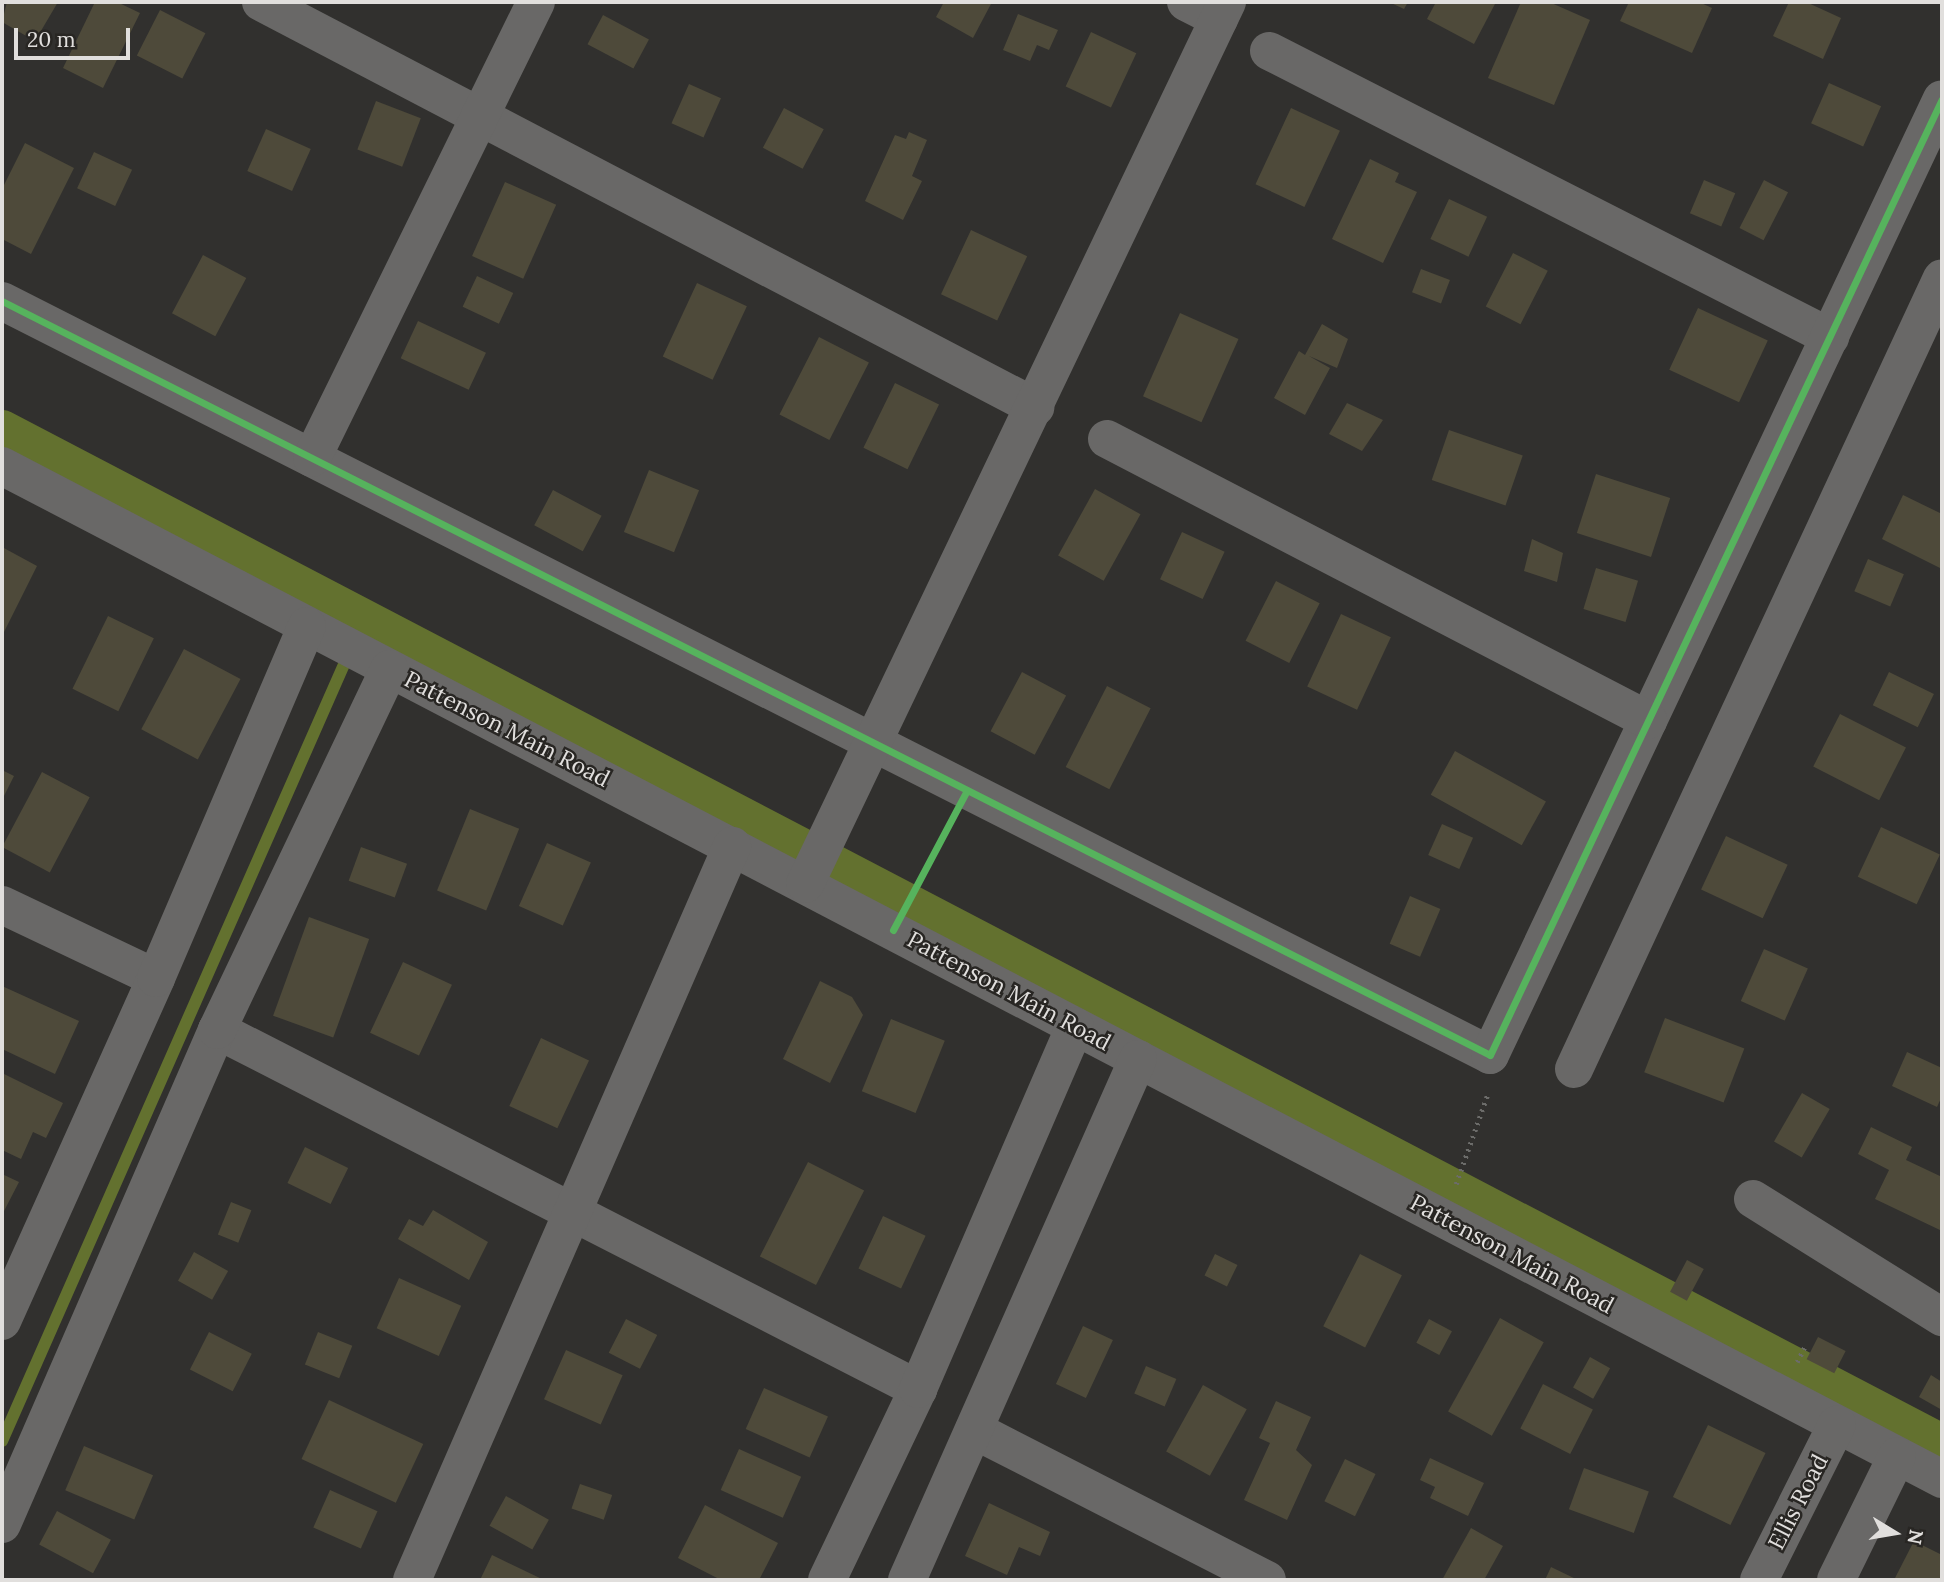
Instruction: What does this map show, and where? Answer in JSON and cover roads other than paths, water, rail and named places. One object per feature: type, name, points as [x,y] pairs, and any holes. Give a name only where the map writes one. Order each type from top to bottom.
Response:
[{"type":"street","points":[[261,2],[1035,407]]},
{"type":"street","points":[[312,458],[536,2]]},
{"type":"street","points":[[809,876],[1223,10],[1186,2]]},
{"type":"street","points":[[1269,51],[1830,337]]},
{"type":"street","points":[[2,301],[312,458],[871,751],[1490,1055],[1942,99]]},
{"type":"street","points":[[1574,1069],[1942,278]]},
{"type":"street","points":[[1107,439],[1648,720]]},
{"type":"street","name":"Pattenson Main Road","points":[[2,466],[732,846],[809,876],[1076,1027],[1942,1479]]},
{"type":"street","points":[[2,1321],[156,978],[317,631]]},
{"type":"street","points":[[2,1524],[380,664]]},
{"type":"street","points":[[412,1580],[732,846]]},
{"type":"street","points":[[2,905],[156,978]]},
{"type":"street","points":[[827,1580],[918,1389],[1076,1027]]},
{"type":"street","points":[[217,1030],[575,1209],[918,1389]]},
{"type":"street","points":[[906,1580],[1139,1059]]},
{"type":"street","points":[[1753,1199],[1942,1317]]},
{"type":"street","name":"Ellis Road","points":[[1759,1580],[1837,1424]]},
{"type":"street","points":[[974,1430],[1267,1580]]},
{"type":"street","points":[[1836,1580],[1898,1456]]},
{"type":"waterway","points":[[2,430],[1942,1444]]},
{"type":"waterway","points":[[2,1441],[364,619]]},
{"type":"waterway","points":[[1134,1054],[1147,1027]]},
{"type":"waterway","points":[[1884,1445],[1898,1418]]}]
